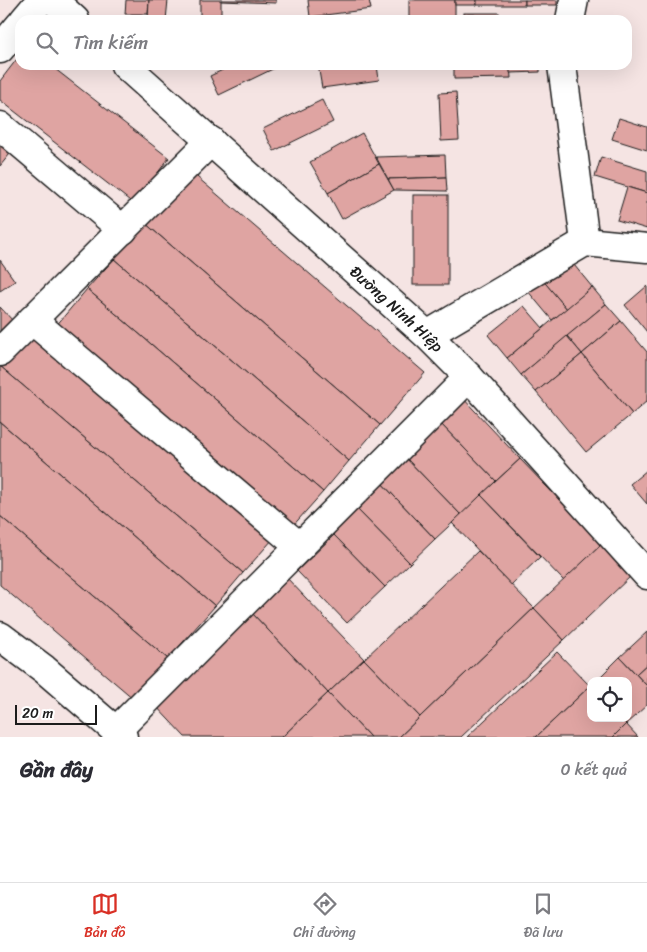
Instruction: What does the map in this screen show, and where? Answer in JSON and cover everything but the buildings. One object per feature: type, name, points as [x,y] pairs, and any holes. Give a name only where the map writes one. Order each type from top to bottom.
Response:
[{"type":"street","points":[[28,15],[41,0]]},
{"type":"street","points":[[53,0],[70,15]]},
{"type":"street","points":[[571,15],[574,0]]},
{"type":"street","points":[[0,50],[15,31]]},
{"type":"street","name":"Đường Ninh Hiệp","points":[[132,70],[427,335],[469,377],[645,570]]},
{"type":"street","points":[[563,70],[585,242]]},
{"type":"street","points":[[0,126],[123,230]]},
{"type":"street","points":[[0,352],[211,141]]},
{"type":"street","points":[[427,335],[585,242],[647,248]]},
{"type":"street","points":[[32,320],[300,547]]},
{"type":"street","points":[[0,636],[44,669],[120,734],[300,547],[469,377]]}]
